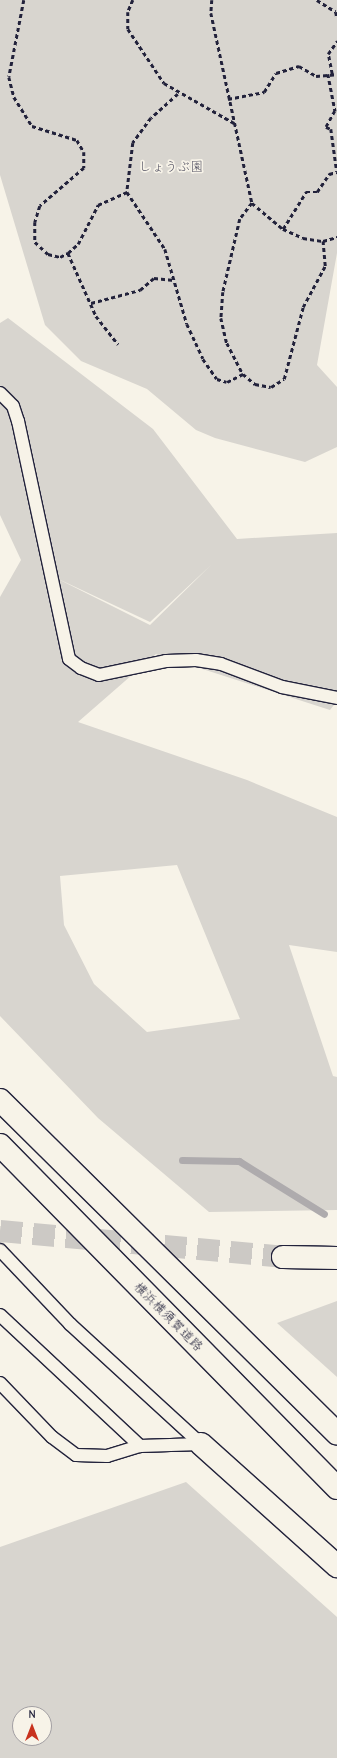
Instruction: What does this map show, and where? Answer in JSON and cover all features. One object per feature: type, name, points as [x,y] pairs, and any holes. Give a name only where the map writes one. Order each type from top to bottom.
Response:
[{"type":"main road","points":[[0,1100],[337,1434]]},
{"type":"main road","name":"横浜横須賀道路","points":[[0,1146],[337,1488]]},
{"type":"main road","points":[[283,1257],[337,1258]]},
{"type":"main road","points":[[201,1444],[337,1566]]},
{"type":"lane","points":[[0,393],[13,406],[18,421],[69,659],[81,668],[99,675],[166,661],[196,660],[221,664],[282,687],[337,698]]},
{"type":"lane","points":[[0,1250],[70,1324],[201,1444]]},
{"type":"lane","points":[[0,1315],[140,1446]]},
{"type":"lane","points":[[0,1383],[52,1436],[76,1455],[107,1456],[140,1446],[201,1444]]},
{"type":"path","points":[[24,0],[9,77],[14,98],[32,126],[77,140],[84,152],[84,168],[40,206],[35,222],[35,242],[48,254],[60,257],[68,253],[78,244],[98,205],[127,192]]},
{"type":"path","points":[[133,0],[128,12],[128,29],[164,84],[178,94],[234,123]]},
{"type":"path","points":[[212,0],[211,13],[228,99],[252,203],[283,229],[303,238],[323,241],[337,237]]},
{"type":"path","points":[[317,0],[336,12],[337,18]]},
{"type":"path","points":[[283,229],[306,192],[318,192],[329,174],[337,172],[332,129],[326,127],[335,111],[328,54],[337,41]]},
{"type":"path","points":[[228,99],[264,92],[276,73],[299,66],[316,76],[337,74]]},
{"type":"path","points":[[178,94],[151,118],[133,143],[127,192],[165,249],[187,324],[203,359],[217,379],[227,382],[243,374]]},
{"type":"path","points":[[252,203],[240,219],[223,292],[221,318],[227,343],[243,374],[255,384],[271,387],[284,379],[303,307],[325,266],[323,241]]},
{"type":"path","points":[[68,253],[82,290],[92,303],[96,316],[118,344]]},
{"type":"path","points":[[92,303],[140,290],[154,278],[174,280]]},
{"type":"green space","name":"しょうぶ園","points":[[0,0],[337,0],[337,253],[317,365],[337,387],[337,447],[305,462],[215,438],[196,430],[147,389],[81,361],[45,325],[0,175]]},
{"type":"green space","points":[[8,318],[153,429],[237,539],[337,533],[337,701],[330,710],[156,654],[78,722],[247,780],[337,817],[337,952],[289,945],[333,1076],[337,1077],[337,1210],[209,1212],[98,1118],[0,1016],[0,597],[21,560],[0,515],[0,323]],"holes":[[[211,565],[150,625],[52,576],[150,622]],[[177,865],[240,1019],[147,1032],[94,984],[64,925],[60,876]]]},
{"type":"green space","points":[[337,1301],[337,1377],[277,1323]]},
{"type":"green space","points":[[186,1482],[337,1617],[337,1758],[0,1758],[0,1547]]},
{"type":"waterway","points":[[182,1160],[239,1161],[324,1214]]},
{"type":"tunnel","points":[[0,1231],[283,1257]]}]
